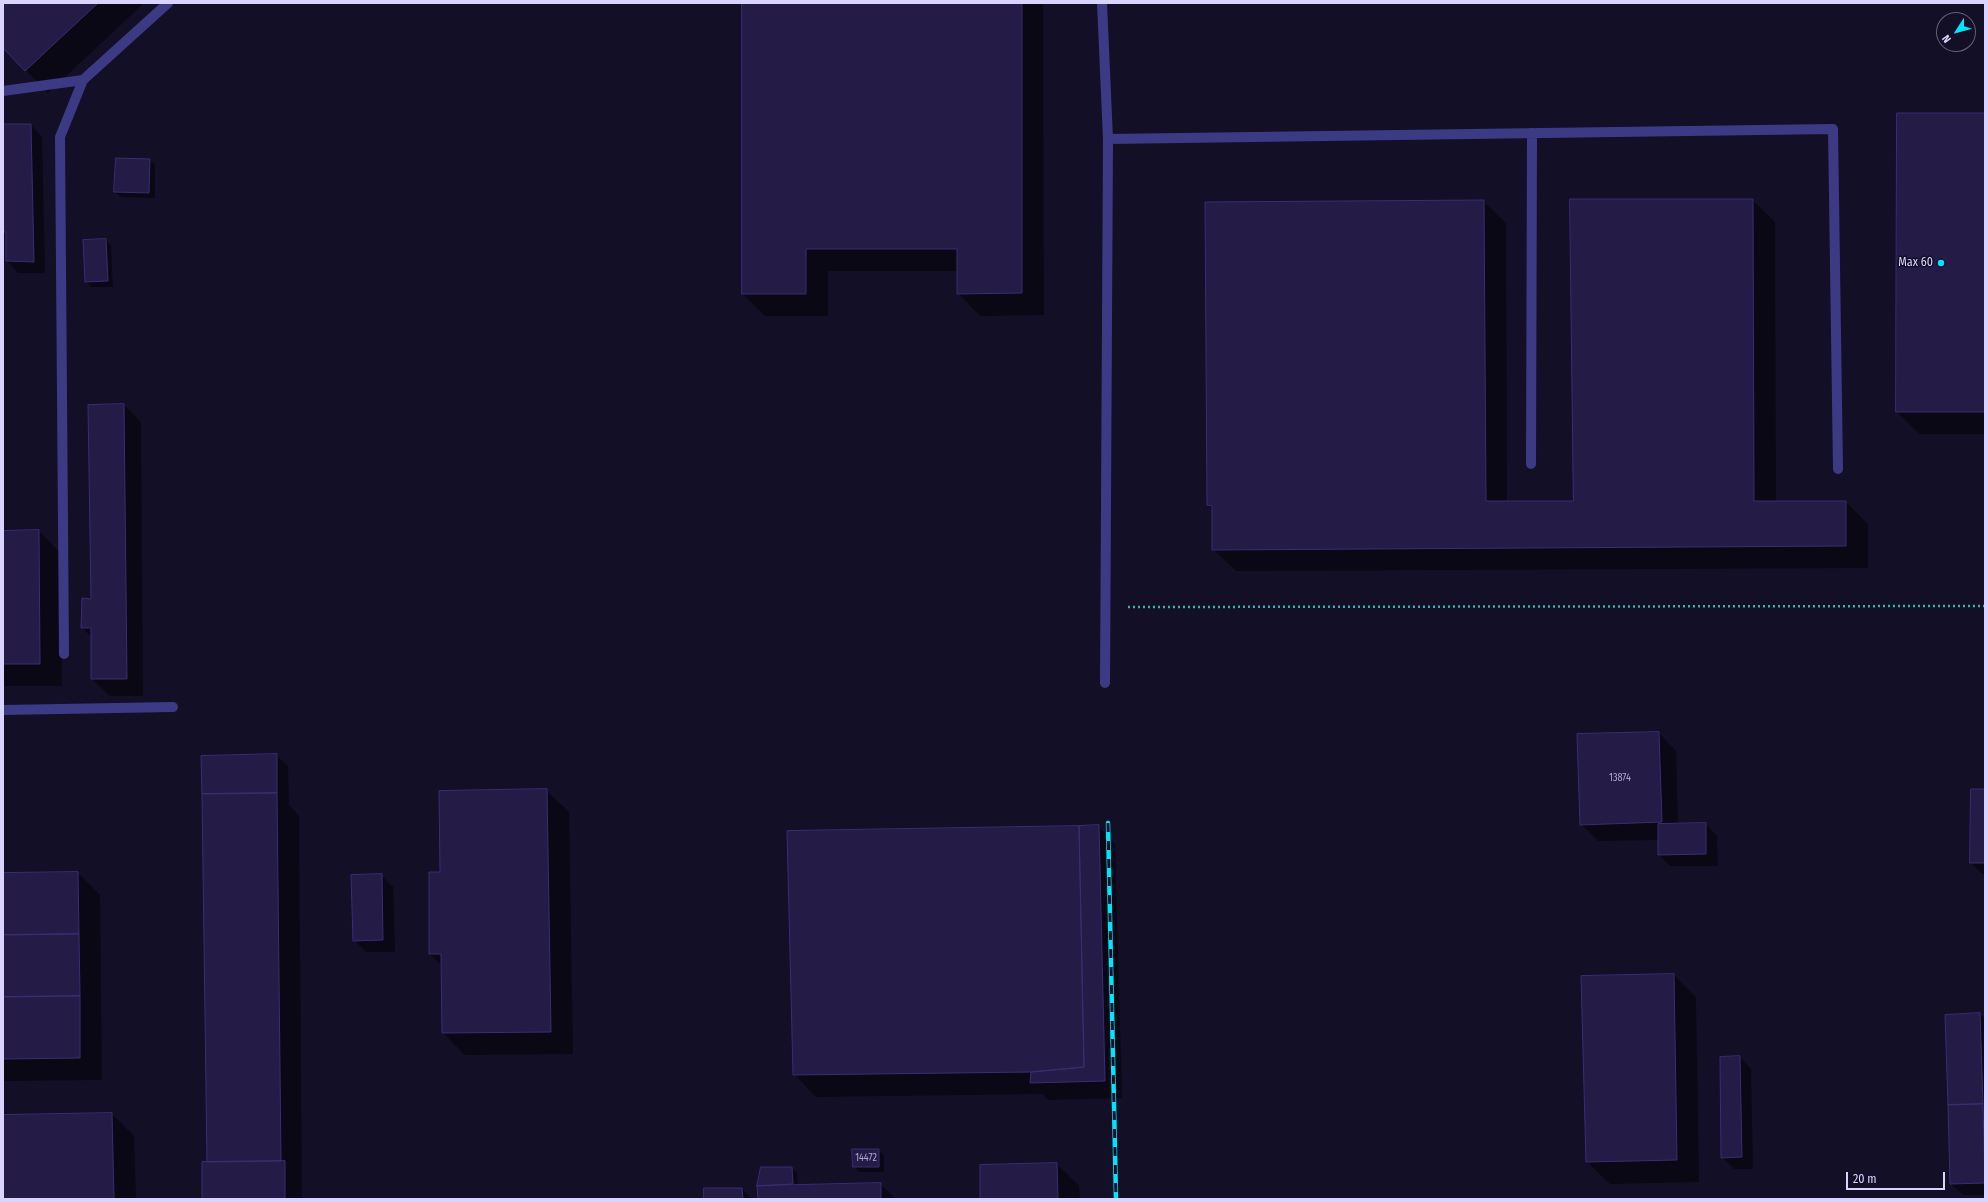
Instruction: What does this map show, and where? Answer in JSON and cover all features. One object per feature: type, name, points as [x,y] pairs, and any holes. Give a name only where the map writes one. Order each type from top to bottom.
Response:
[{"type":"street","points":[[64,654],[60,137],[83,80],[168,3]]},
{"type":"street","points":[[1102,3],[1108,138],[1105,683]]},
{"type":"street","points":[[3,91],[83,80]]},
{"type":"street","points":[[1108,138],[1532,134],[1833,129],[1838,469]]},
{"type":"street","points":[[1531,464],[1532,134]]},
{"type":"street","points":[[3,710],[173,706]]},
{"type":"path","points":[[1106,608],[1985,606]]},
{"type":"building","points":[[3,3],[98,3],[25,71],[3,48]]},
{"type":"building","points":[[742,3],[1022,3],[1022,293],[957,294],[957,249],[806,249],[806,294],[742,294]]},
{"type":"building","name":"Max 60","points":[[1897,113],[1985,113],[1985,412],[1896,412]]},
{"type":"building","points":[[3,124],[31,124],[34,262],[6,261],[6,232],[3,232]]},
{"type":"building","points":[[116,158],[150,159],[149,193],[114,192]]},
{"type":"building","points":[[1570,199],[1753,199],[1754,501],[1846,501],[1846,546],[1212,550],[1212,506],[1207,505],[1205,202],[1484,200],[1486,501],[1573,501]]},
{"type":"building","points":[[106,239],[108,281],[85,282],[83,240]]},
{"type":"building","points":[[124,404],[127,679],[91,679],[91,628],[81,628],[82,598],[91,599],[88,405]]},
{"type":"building","points":[[39,530],[40,664],[3,664],[3,531]]},
{"type":"building","points":[[1659,732],[1662,822],[1580,825],[1577,734]]},
{"type":"building","points":[[277,754],[277,793],[202,794],[201,756]]},
{"type":"building","points":[[547,789],[551,1032],[442,1033],[441,954],[429,954],[429,872],[440,872],[439,791]]},
{"type":"building","points":[[1971,789],[1985,789],[1985,863],[1970,863]]},
{"type":"building","points":[[277,793],[281,1161],[207,1162],[202,794]]},
{"type":"building","points":[[1706,823],[1706,854],[1658,855],[1658,824]]},
{"type":"building","points":[[1099,825],[1105,1081],[1030,1083],[1031,1072],[1084,1067],[1079,826]]},
{"type":"building","points":[[1079,826],[1084,1067],[1031,1072],[793,1075],[787,831]]},
{"type":"building","points":[[78,872],[79,934],[3,935],[3,873]]},
{"type":"building","points":[[382,874],[383,940],[353,941],[351,875]]},
{"type":"building","points":[[79,934],[80,996],[3,997],[3,935]]},
{"type":"building","points":[[1674,974],[1677,1160],[1586,1162],[1581,976]]},
{"type":"building","points":[[80,996],[80,1058],[3,1059],[3,997]]},
{"type":"building","points":[[1980,1013],[1983,1104],[1948,1105],[1945,1015]]},
{"type":"building","points":[[1740,1056],[1742,1157],[1721,1158],[1720,1057]]},
{"type":"building","points":[[1983,1104],[1985,1183],[1950,1184],[1948,1105]]},
{"type":"building","points":[[112,1113],[114,1199],[3,1199],[3,1115]]},
{"type":"building","points":[[852,1149],[879,1149],[879,1167],[853,1167]]},
{"type":"building","points":[[285,1161],[285,1199],[202,1199],[202,1162]]},
{"type":"building","points":[[1057,1163],[1058,1199],[980,1199],[980,1165]]},
{"type":"building","points":[[761,1167],[792,1167],[793,1184],[757,1186]]},
{"type":"building","points":[[881,1183],[881,1199],[758,1199],[757,1186]]},
{"type":"building","points":[[704,1188],[742,1188],[743,1199],[704,1199]]},
{"type":"railway","points":[[1108,823],[1116,1199]]},
{"type":"place","name":"Max 60","points":[[1941,263]]}]
